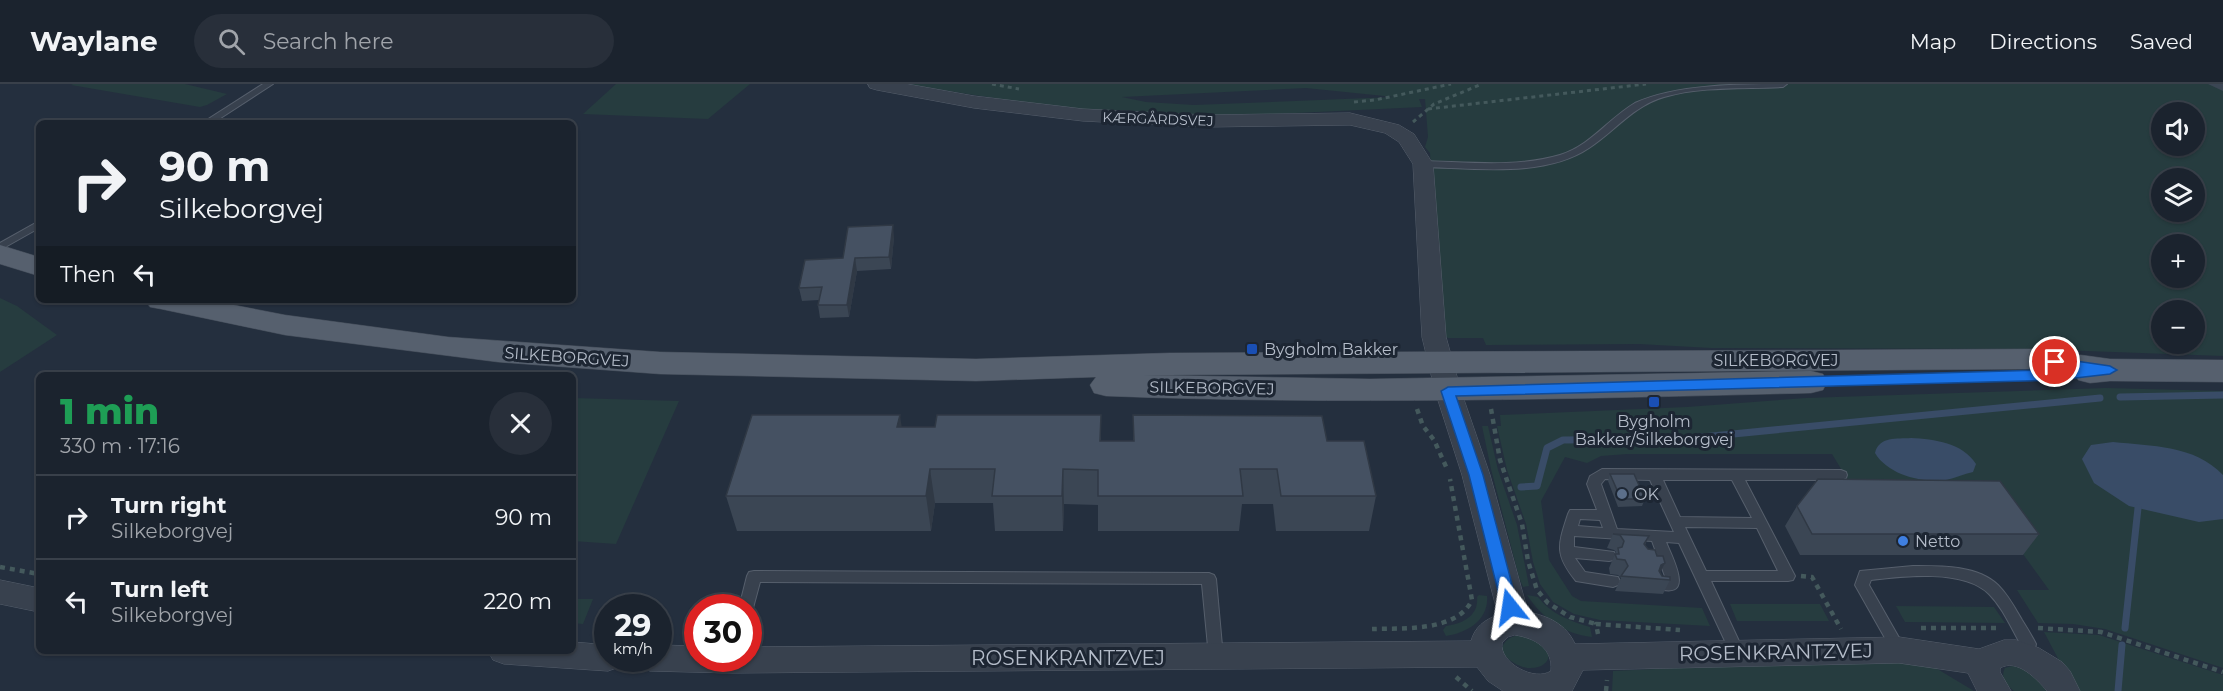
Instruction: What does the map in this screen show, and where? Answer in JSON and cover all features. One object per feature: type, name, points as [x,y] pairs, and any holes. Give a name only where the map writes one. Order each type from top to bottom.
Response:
[{"type":"main road","points":[[0,254],[36,266]]},
{"type":"main road","name":"SILKEBORGVEJ","points":[[176,303],[285,325],[498,352],[660,363],[976,370],[1066,383],[1206,390],[1444,377],[2026,359],[2110,370],[2223,371]]},
{"type":"main road","name":"SILKEBORGVEJ","points":[[1444,377],[1485,390],[2058,376],[2110,370]]},
{"type":"street","name":"KÆRGÅRDSVEJ","points":[[877,84],[974,102],[1083,115],[1206,121],[1328,118],[1361,121],[1392,129],[1407,138],[1423,164]]},
{"type":"street","points":[[1423,164],[1434,337],[1444,377],[1476,475],[1515,622]]},
{"type":"street","points":[[0,592],[36,599]]},
{"type":"street","points":[[1515,622],[1532,624],[1548,632],[1561,643],[1568,657],[1568,670],[1561,681],[1550,688],[1534,690],[1517,686],[1503,678],[1492,667],[1485,654],[1485,642],[1491,632],[1501,625],[1515,622]]},
{"type":"street","name":"ROSENKRANTZVEJ","points":[[1568,657],[1899,650],[1917,651],[1990,677],[1990,656],[2023,643],[2050,671],[2064,691]]},
{"type":"street","points":[[556,654],[594,656]]},
{"type":"street","name":"ROSENKRANTZVEJ","points":[[762,659],[1485,654]]},
{"type":"lane","points":[[212,120],[269,84]]},
{"type":"lane","points":[[1423,164],[1539,164],[1567,157],[1647,100],[1665,94],[1783,84]]},
{"type":"lane","points":[[0,247],[36,226]]},
{"type":"lane","points":[[1701,576],[1788,576],[1736,474]]},
{"type":"lane","points":[[1653,475],[1737,652]]},
{"type":"lane","points":[[1612,534],[1594,484],[1598,476],[1841,475]]},
{"type":"lane","points":[[1606,515],[1575,514],[1566,541],[1569,562],[1581,577],[1612,581]]},
{"type":"lane","points":[[1676,522],[1761,523]]},
{"type":"lane","points":[[1570,531],[1682,538]]},
{"type":"lane","points":[[1657,537],[1673,582],[1669,585],[1660,584]]},
{"type":"lane","points":[[1568,552],[1609,556]]},
{"type":"lane","points":[[1647,558],[1663,555]]},
{"type":"lane","points":[[1899,650],[1862,585],[1865,574],[1886,572],[1960,574],[1978,579],[1993,588],[2023,643]]},
{"type":"lane","points":[[750,594],[754,576],[1209,579],[1216,657]]},
{"type":"path","points":[[1375,100],[1451,84]]},
{"type":"path","points":[[1482,84],[1434,104],[1428,109],[1647,84]]},
{"type":"path","points":[[1485,390],[1500,460],[1522,524],[1528,561],[1537,590],[1548,603],[1570,617],[1596,624]]},
{"type":"path","points":[[0,567],[36,573]]},
{"type":"path","points":[[1788,576],[1812,577],[1841,630]]},
{"type":"path","points":[[2023,643],[2075,629],[2101,632],[2223,672]]},
{"type":"green space","points":[[185,84],[227,94],[200,107],[71,85]]},
{"type":"green space","points":[[616,84],[750,84],[708,119],[583,114]]},
{"type":"green space","points":[[903,84],[2223,84],[2223,356],[2168,354],[2205,354],[2205,300],[2151,300],[2151,353],[2031,349],[1711,348],[1639,344],[1486,345],[1483,338],[1448,338],[1442,333],[1430,153],[1425,147],[1428,137],[1425,99],[1419,99],[1422,107],[1235,116],[1088,111]],"holes":[[[1306,88],[1394,97],[1194,105],[1146,102],[1122,97]]]},
{"type":"green space","points":[[0,298],[17,306],[57,335],[0,372]]},
{"type":"green space","points":[[2106,388],[2223,391],[2223,668],[2105,629],[2073,624],[2038,623],[2017,590],[2049,590],[1983,499],[1858,497],[1832,454],[1627,454],[1601,456],[1587,463],[1565,457],[1541,501],[1549,560],[1572,596],[1581,601],[1702,608],[1710,626],[1600,620],[1574,614],[1553,602],[1540,584],[1533,562],[1526,524],[1507,470],[1497,426],[1501,426],[1500,415],[1687,407],[1806,398]]},
{"type":"green space","points":[[576,398],[679,401],[616,544],[576,541]]},
{"type":"green space","points":[[1482,426],[1488,426],[1498,470],[1517,525],[1529,586],[1523,587],[1519,577]]},
{"type":"green space","points":[[1479,595],[1487,596],[1487,604],[1480,618],[1462,632],[1446,636],[1443,630],[1446,626],[1463,621],[1472,614]]},
{"type":"green space","points":[[1527,595],[1538,597],[1561,616],[1590,627],[1592,637],[1572,632],[1555,624]]},
{"type":"green space","points":[[576,599],[593,599],[583,624],[576,623]]},
{"type":"green space","points":[[1730,604],[1820,604],[1829,621],[1737,621]]},
{"type":"green space","points":[[1896,606],[1994,607],[2005,623],[1905,622]]},
{"type":"green space","points":[[2044,632],[2099,635],[2223,675],[2223,691],[2080,691],[2063,668]]},
{"type":"green space","points":[[1522,635],[1539,642],[1547,649],[1549,657],[1544,664],[1525,667],[1513,662],[1501,651],[1508,639]]},
{"type":"green space","points":[[1908,662],[1934,667],[1974,691],[1612,691],[1613,671],[1782,663]]},
{"type":"green space","points":[[2021,667],[2045,685],[2046,691],[2014,691],[2006,683],[2003,675],[2005,668]]},
{"type":"water","points":[[1911,438],[1938,441],[1964,451],[1976,464],[1973,472],[1946,480],[1916,479],[1888,467],[1875,453],[1884,441]]},
{"type":"water","points":[[2113,442],[2157,446],[2186,452],[2212,465],[2223,475],[2223,519],[2199,522],[2129,506],[2094,483],[2082,459],[2091,445]]},
{"type":"building","points":[[893,225],[889,257],[855,258],[847,305],[818,305],[822,287],[799,288],[805,260],[843,258],[848,227]]},
{"type":"building","points":[[752,415],[900,415],[897,427],[935,427],[937,415],[1101,415],[1100,441],[1134,441],[1133,415],[1322,416],[1327,441],[1364,441],[1376,496],[1281,496],[1277,469],[1240,469],[1243,496],[1098,496],[1098,470],[1063,469],[1062,496],[992,496],[995,469],[930,469],[926,496],[726,496]]},
{"type":"building","points":[[1610,474],[1634,474],[1645,499],[1621,499]]},
{"type":"building","points":[[1818,479],[2000,481],[2039,534],[1812,534],[1797,506]]},
{"type":"building","points":[[1613,534],[1649,536],[1644,544],[1648,549],[1655,550],[1657,556],[1663,556],[1665,563],[1661,565],[1659,571],[1662,576],[1670,577],[1670,580],[1621,576],[1628,566],[1625,560],[1617,559],[1615,554],[1619,554],[1618,548],[1622,547],[1624,541],[1620,535]]},
{"type":"waterway","points":[[2120,397],[2223,395]]},
{"type":"waterway","points":[[1521,487],[1537,486],[1547,448],[1563,440],[1682,439],[2100,398]]},
{"type":"waterway","points":[[2125,628],[2138,508]]},
{"type":"waterway","points":[[2118,691],[2122,645]]},
{"type":"place","name":"Bygholm Bakker","points":[[1252,349]]},
{"type":"place","name":"Bygholm Bakker/Silkeborgvej","points":[[1654,402]]},
{"type":"place","name":"OK","points":[[1622,494]]},
{"type":"place","name":"Netto","points":[[1903,541]]},
{"type":"route","points":[[1510,607],[1476,475],[1448,391],[2058,376],[2110,370],[2055,362]]}]
